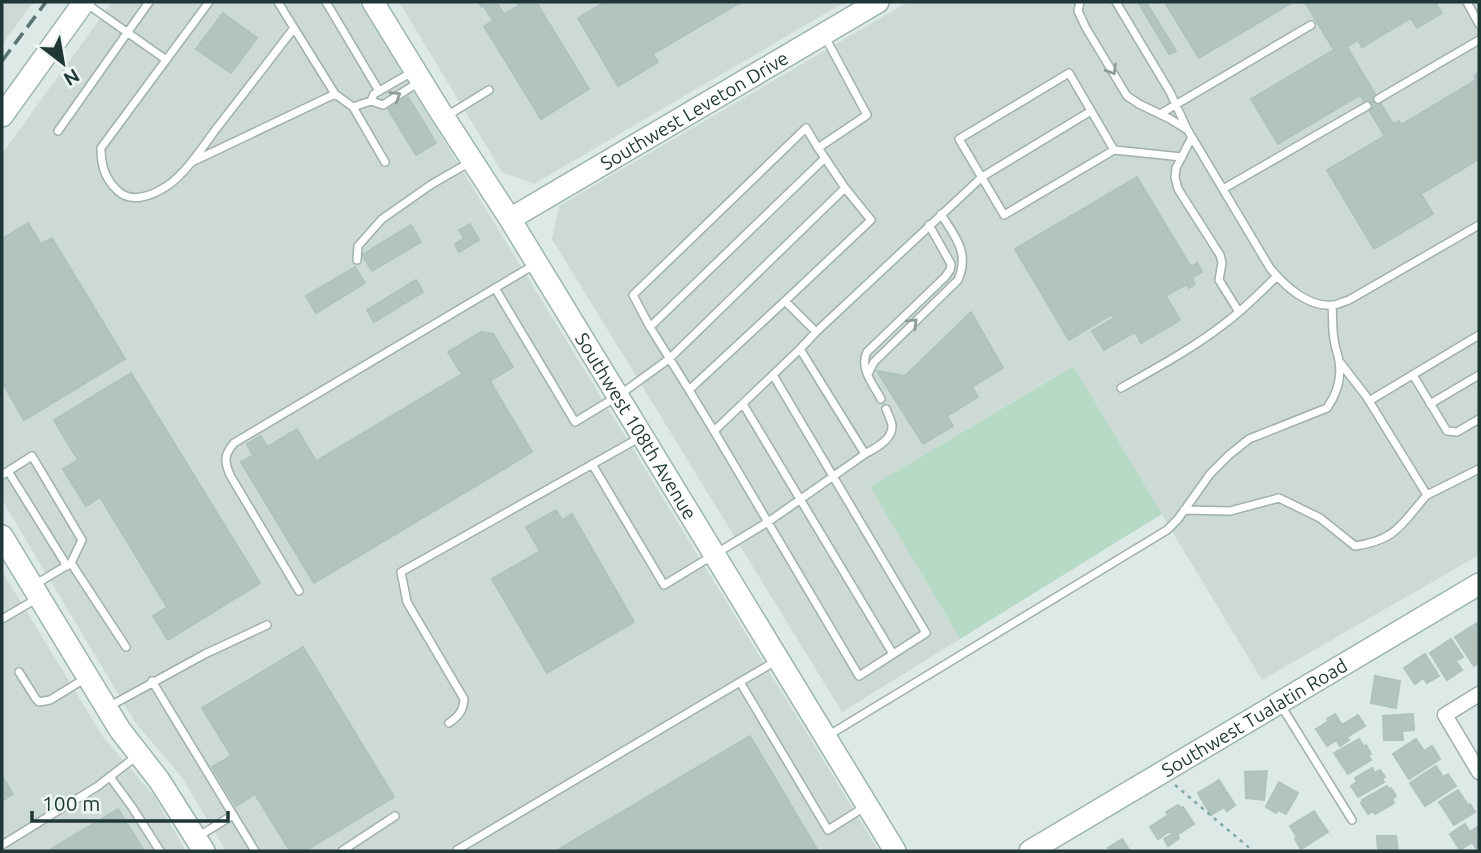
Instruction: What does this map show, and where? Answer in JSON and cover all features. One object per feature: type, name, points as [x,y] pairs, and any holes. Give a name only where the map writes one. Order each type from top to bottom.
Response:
[{"type":"street","points":[[2,116],[84,2]]},
{"type":"street","name":"Southwest 108th Avenue","points":[[373,2],[417,76],[510,219],[895,851]]},
{"type":"street","name":"Southwest Leveton Drive","points":[[510,219],[878,2]]},
{"type":"street","points":[[2,537],[106,708],[159,780],[200,845]]},
{"type":"street","name":"Southwest Tualatin Road","points":[[1030,851],[1479,584]]},
{"type":"street","points":[[1479,694],[1445,715],[1479,772]]},
{"type":"lane","points":[[84,2],[165,60]]},
{"type":"lane","points":[[58,131],[149,2]]},
{"type":"lane","points":[[209,2],[101,148],[101,163],[106,176],[120,193],[130,197],[143,197],[168,185],[190,163],[294,28]]},
{"type":"lane","points":[[278,2],[335,94],[353,107],[385,162]]},
{"type":"lane","points":[[326,2],[379,91]]},
{"type":"lane","points":[[1087,2],[1081,2],[1078,11],[1127,96],[1187,129]]},
{"type":"lane","points":[[1116,2],[1170,92],[1187,129],[1270,268],[1283,284],[1300,296],[1318,304],[1332,306],[1349,300],[1479,225]]},
{"type":"lane","points":[[1467,2],[1479,24]]},
{"type":"lane","points":[[1160,114],[1311,25]]},
{"type":"lane","points":[[818,148],[867,115],[824,35]]},
{"type":"lane","points":[[1378,99],[1479,40]]},
{"type":"lane","points":[[1114,150],[1069,73],[959,139],[1004,215],[1114,150],[1182,157]]},
{"type":"lane","points":[[353,107],[371,100],[379,91],[417,76]]},
{"type":"lane","points":[[371,100],[383,105],[417,76]]},
{"type":"lane","points":[[444,117],[489,90]]},
{"type":"lane","points":[[190,163],[335,94]]},
{"type":"lane","points":[[1223,189],[1367,106]]},
{"type":"lane","points":[[714,431],[982,177],[1091,111]]},
{"type":"lane","points":[[689,390],[871,220],[845,188],[806,128],[633,295],[650,327],[859,676],[926,633],[773,375]]},
{"type":"lane","points":[[1192,137],[1176,168],[1178,189],[1220,255],[1222,263],[1219,281],[1239,312]]},
{"type":"lane","points":[[650,327],[825,158]]},
{"type":"lane","points":[[357,260],[358,246],[382,219],[432,184],[472,161]]},
{"type":"lane","points":[[495,288],[575,422],[618,396],[669,359],[845,188]]},
{"type":"lane","points":[[868,374],[874,362],[958,280],[963,265],[961,246],[941,214]]},
{"type":"lane","points":[[881,399],[864,367],[863,359],[950,270],[948,256],[929,225]]},
{"type":"lane","points":[[299,591],[230,475],[225,464],[227,451],[234,443],[537,263]]},
{"type":"lane","points":[[1121,388],[1201,340],[1239,312],[1277,276]]},
{"type":"lane","points":[[785,300],[816,332]]},
{"type":"lane","points":[[825,737],[1167,530],[1228,454],[1249,439],[1327,408],[1339,387],[1340,376],[1332,306]]},
{"type":"lane","points":[[1369,401],[1479,335]]},
{"type":"lane","points":[[800,349],[865,454]]},
{"type":"lane","points":[[1339,361],[1369,401],[1427,495]]},
{"type":"lane","points":[[1413,375],[1447,431],[1457,432],[1479,419]]},
{"type":"lane","points":[[1430,404],[1479,375]]},
{"type":"lane","points":[[743,404],[893,654]]},
{"type":"lane","points":[[592,464],[664,585],[768,522],[884,442],[892,425],[886,409]]},
{"type":"lane","points":[[449,723],[459,717],[464,699],[407,602],[401,572],[642,436]]},
{"type":"lane","points":[[2,620],[69,565],[82,540],[32,456],[5,473],[69,565],[126,647]]},
{"type":"lane","points":[[1184,510],[1230,511],[1279,498],[1320,518],[1355,546],[1376,543],[1400,529],[1427,495],[1479,469]]},
{"type":"lane","points":[[106,708],[152,681],[267,625]]},
{"type":"lane","points":[[458,851],[778,660]]},
{"type":"lane","points":[[19,672],[39,702],[50,700],[87,677]]},
{"type":"lane","points":[[152,681],[255,851]]},
{"type":"lane","points":[[740,682],[828,830],[867,806]]},
{"type":"lane","points":[[1280,703],[1352,820]]},
{"type":"lane","points":[[2,845],[98,786],[139,755]]},
{"type":"lane","points":[[110,777],[160,851]]},
{"type":"lane","points":[[200,845],[233,815]]},
{"type":"lane","points":[[342,851],[395,816]]},
{"type":"path","points":[[1163,773],[1253,851]]},
{"type":"shaded area","points":[[2,2],[33,2],[2,45]]},
{"type":"shaded area","points":[[112,2],[359,2],[879,851],[226,851],[183,779],[135,722],[2,500],[2,154]]},
{"type":"shaded area","points":[[399,2],[845,2],[534,184],[502,172]]},
{"type":"shaded area","points":[[908,2],[1479,2],[1479,555],[1262,680],[1072,366],[870,487],[960,639],[842,712],[552,239],[559,206]]},
{"type":"shaded area","points":[[2,571],[103,737],[154,796],[186,851],[2,851]]},
{"type":"green space","points":[[1073,366],[1162,514],[960,639],[870,487]]},
{"type":"building","points":[[478,2],[496,2],[504,14],[519,6],[516,2],[536,2],[589,89],[541,119],[484,26],[493,21],[484,6]]},
{"type":"building","points":[[605,2],[741,2],[653,54],[658,62],[618,86],[578,18]]},
{"type":"building","points":[[1138,2],[1146,2],[1176,51],[1169,54]]},
{"type":"building","points":[[1293,2],[1199,58],[1166,4]]},
{"type":"building","points":[[1305,2],[1435,2],[1442,13],[1417,28],[1411,18],[1362,47],[1358,40],[1347,47],[1393,124],[1399,121],[1401,125],[1476,80],[1474,76],[1479,73],[1479,159],[1421,194],[1433,214],[1374,249],[1327,170],[1384,135],[1360,95],[1278,144],[1251,99],[1334,50]]},
{"type":"building","points":[[223,13],[257,38],[231,73],[196,49]]},
{"type":"building","points":[[408,97],[436,143],[416,155],[388,109]]},
{"type":"building","points":[[1137,177],[1191,267],[1197,263],[1202,272],[1192,278],[1195,284],[1189,288],[1187,284],[1166,296],[1180,320],[1141,343],[1135,332],[1104,350],[1092,331],[1114,318],[1112,314],[1069,340],[1015,249]]},
{"type":"building","points":[[28,223],[41,244],[52,238],[125,359],[24,420],[2,382],[2,239]]},
{"type":"building","points":[[470,224],[479,240],[459,252],[455,244],[464,238],[459,230]]},
{"type":"building","points":[[411,225],[421,242],[372,271],[362,255]]},
{"type":"building","points":[[355,267],[365,283],[316,313],[306,296]]},
{"type":"building","points":[[416,280],[423,292],[374,322],[367,310]]},
{"type":"building","points":[[971,312],[1003,368],[972,387],[978,397],[947,416],[953,426],[923,444],[877,371],[905,376]]},
{"type":"building","points":[[481,332],[493,334],[513,367],[490,381],[532,452],[314,583],[241,462],[253,455],[247,444],[261,436],[267,447],[297,429],[316,461],[462,374],[448,352]]},
{"type":"building","points":[[131,373],[260,583],[168,640],[153,616],[167,607],[100,497],[86,506],[63,469],[78,460],[54,420]]},
{"type":"building","points":[[556,510],[562,520],[572,514],[634,622],[547,673],[492,579],[540,551],[526,527]]},
{"type":"building","points":[[1477,623],[1479,662],[1474,666],[1455,637]]},
{"type":"building","points":[[1451,639],[1463,657],[1456,661],[1462,670],[1447,680],[1430,653]]},
{"type":"building","points":[[303,647],[394,797],[305,851],[290,851],[202,708]]},
{"type":"building","points":[[1425,654],[1439,676],[1427,683],[1423,678],[1415,684],[1404,668]]},
{"type":"building","points":[[1375,676],[1400,681],[1396,708],[1371,703]]},
{"type":"building","points":[[1335,714],[1342,725],[1358,715],[1365,726],[1347,737],[1349,740],[1340,746],[1336,740],[1327,746],[1316,729]]},
{"type":"building","points":[[1413,714],[1414,730],[1402,731],[1403,740],[1384,740],[1383,716]]},
{"type":"building","points":[[750,736],[818,851],[556,851]]},
{"type":"building","points":[[1359,739],[1364,747],[1366,745],[1371,760],[1348,774],[1334,753]]},
{"type":"building","points":[[1416,739],[1424,751],[1432,746],[1440,759],[1409,779],[1393,754]]},
{"type":"building","points":[[231,756],[255,794],[236,806],[212,767]]},
{"type":"building","points":[[1436,766],[1443,777],[1448,774],[1456,786],[1425,806],[1410,783]]},
{"type":"building","points":[[1372,768],[1375,773],[1380,770],[1385,777],[1382,778],[1384,782],[1358,797],[1351,786],[1357,782],[1355,778]]},
{"type":"building","points":[[1267,771],[1264,800],[1246,798],[1245,772]]},
{"type":"building","points":[[2,776],[13,794],[2,801]]},
{"type":"building","points":[[1219,780],[1235,805],[1227,811],[1224,807],[1211,815],[1198,793]]},
{"type":"building","points":[[1279,782],[1298,793],[1286,814],[1278,810],[1276,813],[1266,807]]},
{"type":"building","points":[[1387,786],[1396,796],[1392,799],[1394,803],[1375,814],[1373,811],[1368,814],[1361,803],[1362,800]]},
{"type":"building","points":[[1458,790],[1475,812],[1454,825],[1439,802]]},
{"type":"building","points":[[1178,805],[1183,807],[1194,824],[1177,835],[1179,838],[1168,846],[1164,839],[1172,834],[1170,831],[1158,839],[1150,827]]},
{"type":"building","points":[[118,809],[144,851],[48,851]]},
{"type":"building","points":[[1314,811],[1328,832],[1301,849],[1290,826]]},
{"type":"building","points":[[1465,824],[1470,832],[1479,826],[1479,846],[1476,848],[1472,842],[1460,850],[1450,834]]},
{"type":"building","points":[[1377,836],[1396,836],[1398,851],[1378,851]]},
{"type":"building","points":[[1122,839],[1130,851],[1111,851],[1108,848]]},
{"type":"railway","points":[[2,61],[46,2]]}]
